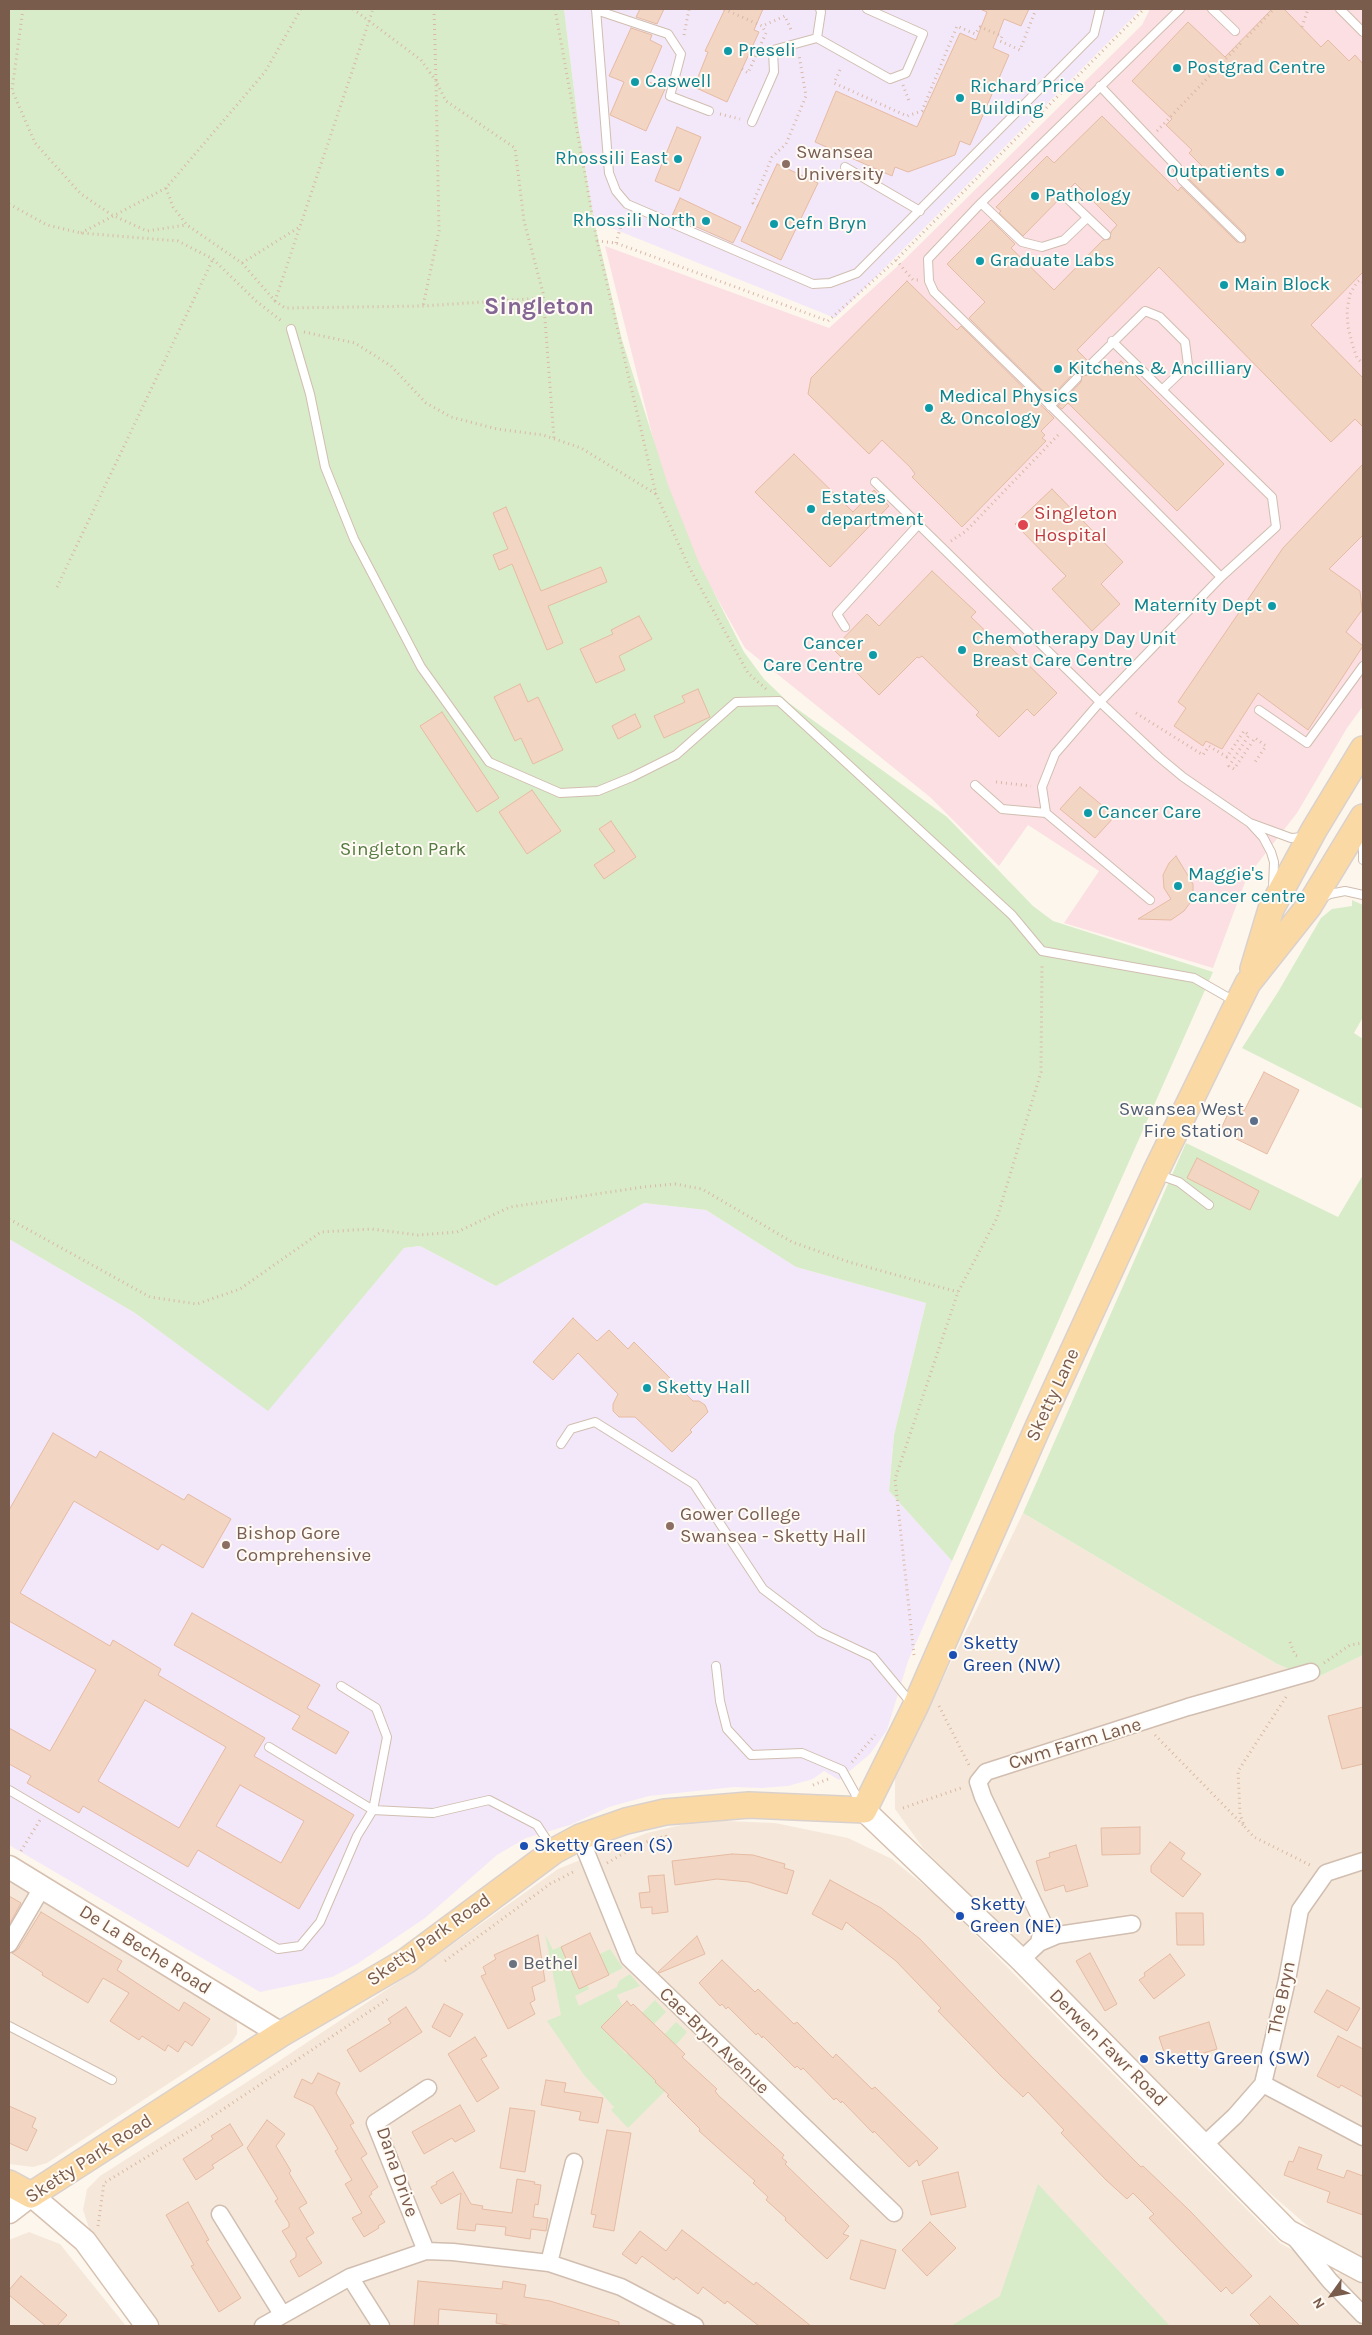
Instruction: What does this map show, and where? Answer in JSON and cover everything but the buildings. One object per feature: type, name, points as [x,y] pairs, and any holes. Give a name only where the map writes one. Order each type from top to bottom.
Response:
[{"type":"main road","name":"Sketty Lane","points":[[864,1810],[926,1703],[1038,1427],[1155,1173],[1243,993],[1271,909],[1314,830],[1363,749]]},
{"type":"main road","name":"Sketty Lane","points":[[1243,993],[1309,906],[1363,817]]},
{"type":"main road","name":"Sketty Park Road","points":[[9,2212],[31,2195],[281,2034],[406,1961],[554,1851],[580,1837],[626,1821],[662,1813],[749,1805],[864,1810]]},
{"type":"main road","name":"Derwen Fawr Road","points":[[864,1810],[1021,1960],[1288,2231],[1363,2271]]},
{"type":"main road","name":"De La Beche Road","points":[[10,1867],[281,2034]]},
{"type":"main road","points":[[9,2183],[31,2195],[85,2241],[147,2326]]},
{"type":"street","name":"Cwm Farm Lane","points":[[978,1782],[986,1772],[1143,1722],[1311,1672]]},
{"type":"street","points":[[978,1782],[1043,1923],[1040,1943]]},
{"type":"street","name":"Cae-Bryn Avenue","points":[[580,1837],[629,1958],[894,2213]]},
{"type":"street","points":[[1326,1874],[1363,1861]]},
{"type":"street","name":"The Bryn","points":[[1204,2145],[1235,2116],[1263,2084],[1287,1980],[1300,1910],[1326,1874]]},
{"type":"street","points":[[9,1944],[43,1886]]},
{"type":"street","points":[[1021,1960],[1040,1943],[1058,1935],[1132,1924]]},
{"type":"street","points":[[1263,2084],[1363,2137]]},
{"type":"street","name":"Dana Drive","points":[[426,2251],[375,2123],[428,2088]]},
{"type":"street","points":[[549,2263],[574,2162]]},
{"type":"street","points":[[220,2214],[282,2314]]},
{"type":"street","points":[[1288,2231],[1330,2281],[1363,2315]]},
{"type":"street","points":[[263,2326],[350,2277],[426,2251],[453,2252],[549,2263],[621,2287],[695,2326]]},
{"type":"street","points":[[350,2277],[381,2326]]},
{"type":"lane","points":[[817,38],[820,9]]},
{"type":"lane","points":[[752,122],[774,72],[773,50],[817,38],[890,80],[906,73],[923,34],[867,9]]},
{"type":"lane","points":[[709,112],[670,96],[681,54],[668,34],[596,10],[609,173],[616,191],[627,204],[813,284],[830,283],[857,273],[920,211],[1094,34],[1100,9]]},
{"type":"lane","points":[[1176,9],[1100,86],[980,202],[928,259],[929,281],[934,292],[1221,577]]},
{"type":"lane","points":[[1212,9],[1236,31]]},
{"type":"lane","points":[[1340,9],[1363,32]]},
{"type":"lane","points":[[1100,86],[1177,167],[1182,180],[1241,238]]},
{"type":"lane","points":[[845,168],[920,211]]},
{"type":"lane","points":[[1067,198],[1106,235]]},
{"type":"lane","points":[[980,202],[1022,242],[1042,247],[1064,240],[1087,218]]},
{"type":"lane","points":[[1084,371],[1144,311],[1160,317],[1185,342],[1188,366],[1163,389]]},
{"type":"lane","points":[[291,329],[310,394],[325,467],[354,539],[421,667],[489,762],[560,793],[598,791],[676,755],[736,702],[779,701],[1012,915],[1042,951],[1194,978],[1243,993]]},
{"type":"lane","points":[[1046,813],[1042,787],[1055,754],[1100,702],[1221,577],[1276,527],[1272,497],[1112,341]]},
{"type":"lane","points":[[1050,406],[1077,378]]},
{"type":"lane","points":[[875,482],[940,548],[1100,702],[1183,777],[1250,822],[1291,838],[1299,839],[1314,830]]},
{"type":"lane","points":[[844,626],[837,614],[918,525]]},
{"type":"lane","points":[[1259,710],[1307,743],[1363,666]]},
{"type":"lane","points":[[975,785],[1002,809],[1046,813],[1150,900]]},
{"type":"lane","points":[[1250,822],[1263,837],[1274,862],[1271,909]]},
{"type":"lane","points":[[1363,831],[1363,860]]},
{"type":"lane","points":[[1309,906],[1330,894],[1345,891],[1363,895]]},
{"type":"lane","points":[[1155,1173],[1179,1182],[1209,1205]]},
{"type":"lane","points":[[561,1444],[571,1429],[594,1422],[694,1484],[764,1589],[820,1632],[873,1657],[926,1703]]},
{"type":"lane","points":[[716,1666],[720,1701],[727,1729],[751,1755],[802,1753],[842,1770],[864,1810]]},
{"type":"lane","points":[[9,1790],[278,1949],[300,1946],[320,1922],[357,1836],[373,1810],[387,1737],[376,1708],[341,1686]]},
{"type":"lane","points":[[269,1747],[373,1810],[433,1813],[490,1800],[538,1825],[554,1851]]},
{"type":"lane","points":[[9,2026],[112,2080]]},
{"type":"path","points":[[23,9],[12,90],[35,143],[81,194],[112,215],[146,231],[187,225]]},
{"type":"path","points":[[81,233],[166,188],[265,72],[301,9]]},
{"type":"path","points":[[353,9],[369,19],[421,60],[436,81],[446,101],[515,148],[524,221],[543,298],[554,439]]},
{"type":"path","points":[[275,300],[302,225],[373,9]]},
{"type":"path","points":[[423,306],[439,231],[434,9]]},
{"type":"path","points":[[555,9],[597,240],[656,494],[688,567],[748,672]]},
{"type":"path","points":[[681,54],[689,9]]},
{"type":"path","points":[[840,70],[834,84],[907,116],[914,114],[922,111],[957,26],[975,34],[980,27],[1002,36],[1000,41],[1020,50],[1036,9]]},
{"type":"path","points":[[1150,138],[1274,9]]},
{"type":"path","points":[[1302,28],[1308,9]]},
{"type":"path","points":[[742,70],[748,73],[766,33],[762,26]]},
{"type":"path","points":[[709,112],[752,122]]},
{"type":"path","points":[[166,188],[173,207],[187,225],[242,262],[275,300],[285,308],[423,306],[543,298]]},
{"type":"path","points":[[9,204],[47,225],[81,233],[178,241],[212,259],[256,300],[291,329],[355,343],[391,366],[426,403],[451,417],[497,429],[543,435],[581,448],[656,494]]},
{"type":"path","points":[[616,243],[627,204]]},
{"type":"path","points":[[242,262],[302,225]]},
{"type":"path","points":[[57,587],[212,259]]},
{"type":"path","points":[[896,260],[914,280],[929,281]]},
{"type":"path","points":[[1363,282],[1360,280],[1357,282],[1350,294],[1348,319],[1352,343],[1358,358],[1363,364]]},
{"type":"path","points":[[940,548],[966,531],[1069,424]]},
{"type":"path","points":[[1136,713],[1203,755],[1209,746],[1227,757],[1244,731],[1249,735],[1229,766],[1234,769],[1255,738],[1266,746],[1255,762]]},
{"type":"path","points":[[996,782],[1042,787]]},
{"type":"path","points":[[914,1657],[895,1479],[958,1292],[997,1218],[1042,1072],[1042,951]]},
{"type":"path","points":[[9,1219],[150,1297],[197,1304],[240,1289],[321,1232],[370,1229],[418,1235],[457,1232],[510,1207],[643,1186],[675,1184],[702,1189],[792,1242],[849,1262],[958,1292]]},
{"type":"path","points":[[1311,1672],[1350,1645],[1363,1643]]},
{"type":"path","points":[[1244,1826],[1240,1814],[1238,1771],[1288,1695],[1287,1679]]},
{"type":"path","points":[[903,1808],[978,1782],[926,1703]]},
{"type":"path","points":[[1143,1722],[1254,1837],[1326,1874]]},
{"type":"path","points":[[812,1786],[833,1777],[858,1758],[880,1728]]},
{"type":"path","points":[[10,1867],[45,1812]]},
{"type":"path","points":[[437,1966],[550,1884],[576,1871],[594,1871],[640,1844],[666,1836],[662,1813]]},
{"type":"path","points":[[97,2234],[104,2183],[202,2124],[393,1995]]},
{"type":"shaded area","name":"Swansea University","points":[[564,9],[1141,9],[835,318],[594,221],[579,130]]},
{"type":"shaded area","name":"Singleton Hospital","points":[[1150,9],[1363,9],[1363,706],[1347,728],[1297,813],[1247,877],[1213,968],[1064,923],[1099,871],[1028,825],[999,866],[930,797],[745,648],[698,564],[665,486],[605,246],[829,328],[900,264],[1142,25]]},
{"type":"shaded area","points":[[644,1203],[706,1210],[796,1267],[926,1303],[894,1435],[889,1491],[952,1561],[908,1661],[887,1730],[870,1754],[839,1780],[824,1771],[813,1779],[788,1786],[734,1787],[649,1796],[609,1807],[570,1825],[526,1838],[497,1855],[425,1918],[357,1964],[332,1977],[260,1992],[9,1845],[9,1239],[135,1313],[268,1410],[404,1248],[420,1246],[496,1286]]},
{"type":"shaded area","points":[[1023,1513],[1277,1664],[1314,1679],[1363,1655],[1363,2260],[1325,2241],[1234,2162],[923,1848],[895,1809],[895,1778]]},
{"type":"shaded area","points":[[703,1820],[775,1823],[848,1838],[892,1859],[938,1897],[1280,2243],[1336,2274],[1340,2273],[1363,2285],[1363,2326],[156,2326],[93,2240],[83,2210],[87,2189],[100,2176],[261,2073],[422,1966],[558,1869],[647,1833]]},
{"type":"shaded area","points":[[9,1882],[224,2008],[236,2020],[237,2026],[237,2034],[232,2042],[47,2163],[33,2167],[9,2164]]},
{"type":"shaded area","points":[[29,2232],[60,2244],[126,2326],[9,2326],[9,2240]]},
{"type":"green space","name":"Singleton Park","points":[[9,9],[564,9],[579,130],[594,221],[622,340],[668,485],[699,563],[744,652],[764,679],[789,703],[947,817],[1033,906],[1053,921],[1213,972],[952,1561],[889,1491],[894,1435],[926,1303],[796,1267],[706,1210],[644,1203],[496,1286],[420,1246],[404,1248],[268,1411],[135,1313],[9,1239]]},
{"type":"green space","points":[[1352,900],[1363,905],[1363,1017],[1354,1033],[1363,1039],[1363,1109],[1242,1048],[1278,992],[1321,918],[1332,909],[1352,906]]},
{"type":"green space","points":[[1186,1143],[1338,1217],[1363,1175],[1363,1655],[1314,1679],[1277,1664],[1023,1513]]},
{"type":"green space","points":[[545,1934],[553,1950],[568,1943],[589,1989],[575,1996],[579,2006],[617,1987],[619,1981],[630,1974],[640,1986],[617,1995],[622,2005],[601,2027],[608,2034],[616,2027],[627,2038],[619,2046],[626,2054],[635,2045],[632,2058],[642,2068],[649,2061],[663,2074],[655,2082],[662,2089],[667,2089],[628,2128],[611,2110],[614,2107],[584,2075],[547,2021],[561,2015]]},
{"type":"green space","points":[[610,1949],[623,1968],[609,1975],[598,1955]]},
{"type":"green space","points":[[655,2000],[666,2012],[652,2026],[642,2013]]},
{"type":"green space","points":[[676,2022],[687,2032],[675,2046],[662,2037]]},
{"type":"green space","points":[[1038,2184],[1170,2326],[951,2326],[1000,2296]]},
{"type":"place","name":"Preseli","points":[[728,51]]},
{"type":"place","name":"Postgrad Centre","points":[[1177,68]]},
{"type":"place","name":"Caswell","points":[[635,82]]},
{"type":"place","name":"Richard Price Building","points":[[960,98]]},
{"type":"place","name":"Rhossili East","points":[[678,159]]},
{"type":"place","name":"Swansea University","points":[[786,164]]},
{"type":"place","name":"Outpatients","points":[[1280,172]]},
{"type":"place","name":"Pathology","points":[[1035,196]]},
{"type":"place","name":"Rhossili North","points":[[706,221]]},
{"type":"place","name":"Cefn Bryn","points":[[774,224]]},
{"type":"place","name":"Graduate Labs","points":[[980,261]]},
{"type":"place","name":"Main Block","points":[[1224,285]]},
{"type":"place","name":"Kitchens & Ancilliary","points":[[1058,369]]},
{"type":"place","name":"Medical Physics & Oncology","points":[[929,408]]},
{"type":"place","name":"Estates department","points":[[811,509]]},
{"type":"place","name":"Singleton Hospital","points":[[1023,525]]},
{"type":"place","name":"Maternity Dept","points":[[1272,606]]},
{"type":"place","name":"Chemotherapy Day Unit Breast Care Centre","points":[[962,650]]},
{"type":"place","name":"Cancer Care Centre","points":[[873,655]]},
{"type":"place","name":"Cancer Care","points":[[1088,813]]},
{"type":"place","name":"Maggie's cancer centre","points":[[1178,886]]},
{"type":"place","name":"Swansea West Fire Station","points":[[1254,1121]]},
{"type":"place","name":"Sketty Hall","points":[[647,1388]]},
{"type":"place","name":"Gower College Swansea - Sketty Hall","points":[[670,1526]]},
{"type":"place","name":"Bishop Gore Comprehensive","points":[[226,1545]]},
{"type":"place","name":"Sketty Green (NW)","points":[[953,1655]]},
{"type":"place","name":"Sketty Green (S)","points":[[524,1846]]},
{"type":"place","name":"Sketty Green (NE)","points":[[960,1916]]},
{"type":"place","name":"Bethel","points":[[513,1964]]},
{"type":"place","name":"Sketty Green (SW)","points":[[1144,2059]]},
{"type":"district","name":"Singleton","points":[[539,307]]}]
